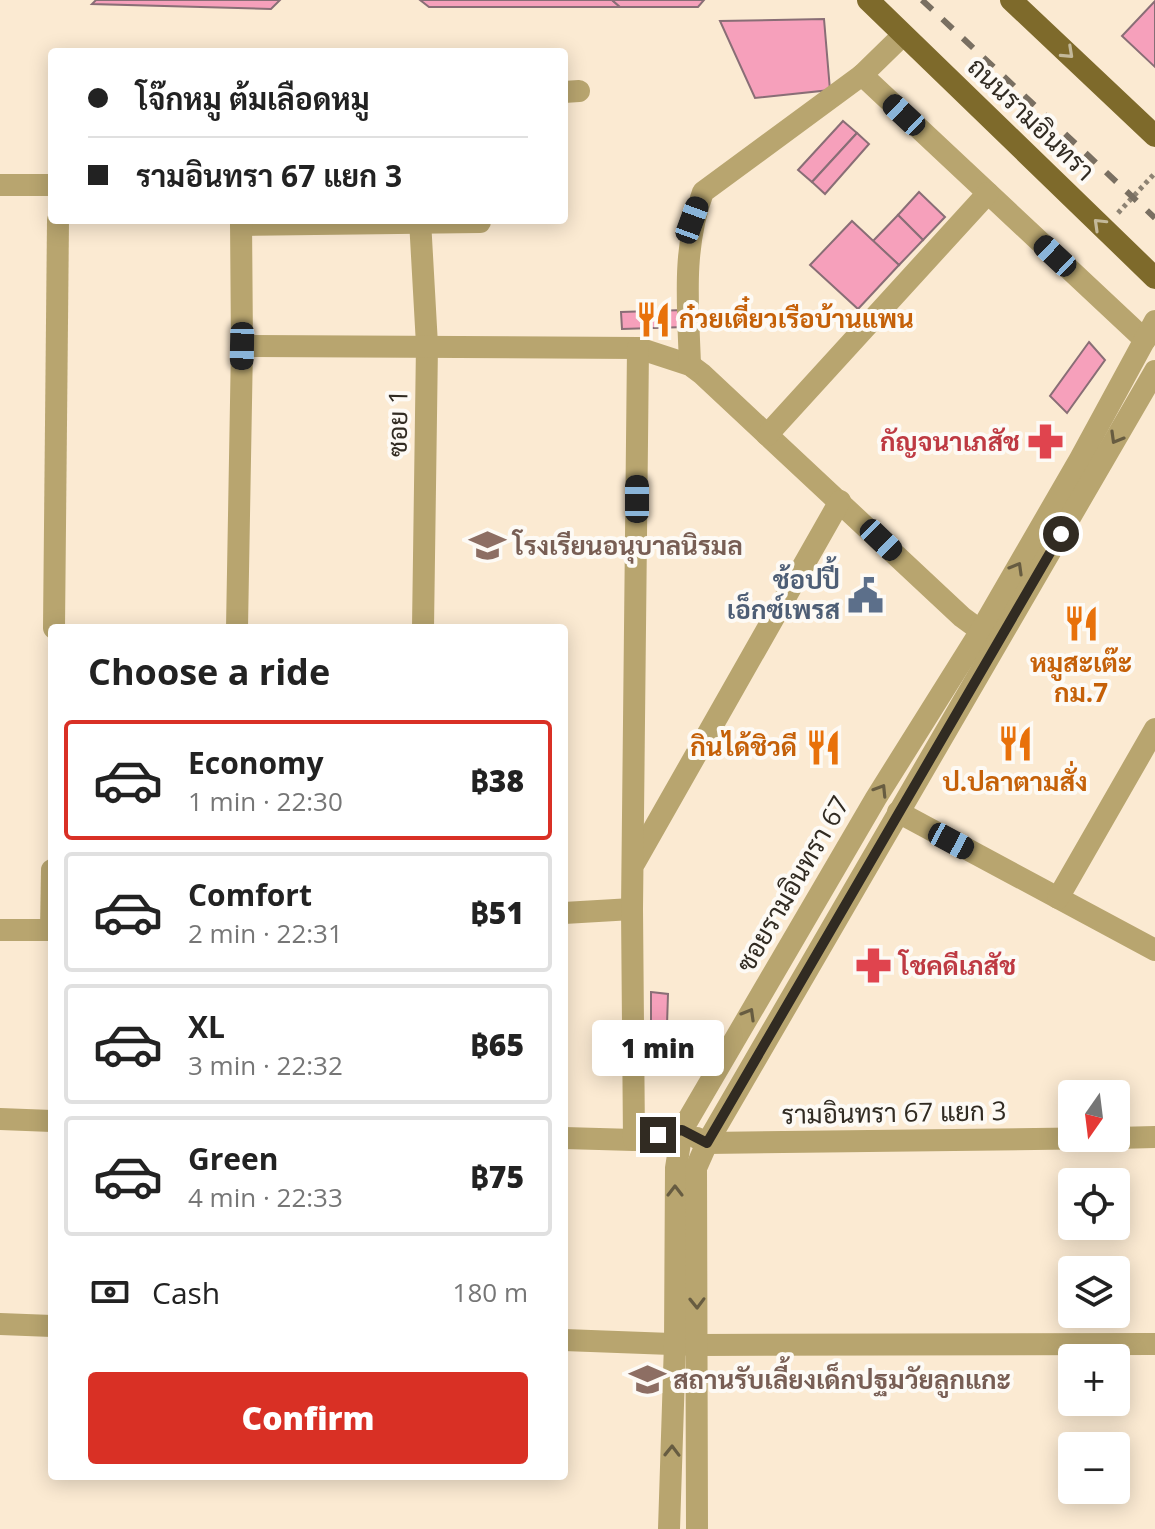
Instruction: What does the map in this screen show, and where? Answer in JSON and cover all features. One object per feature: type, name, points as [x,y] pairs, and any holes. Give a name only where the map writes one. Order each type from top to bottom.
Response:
[{"type":"main road","name":"ถนนรามอินทรา","points":[[868,0],[1155,278]]},
{"type":"main road","points":[[1011,0],[1155,136]]},
{"type":"street","points":[[690,365],[687,265],[692,220],[703,192],[862,75],[903,35]]},
{"type":"street","points":[[862,75],[988,193],[1150,331]]},
{"type":"street","points":[[0,185],[48,185]]},
{"type":"street","points":[[767,435],[988,193]]},
{"type":"street","points":[[54,624],[58,224]]},
{"type":"street","points":[[237,624],[241,224]]},
{"type":"street","name":"ซอย 1","points":[[420,224],[427,345],[423,624]]},
{"type":"street","name":"ซอยรามอินทรา 67","points":[[697,1529],[696,1168],[707,1143],[898,812],[1150,331]]},
{"type":"street","points":[[242,346],[638,348],[690,365],[989,637]]},
{"type":"street","points":[[634,1140],[632,909],[638,348]]},
{"type":"street","name":"ซอยรามอินทรา 67","points":[[669,1529],[676,1168],[682,1130],[876,798],[989,637],[1155,371]]},
{"type":"street","points":[[633,864],[840,501]]},
{"type":"street","points":[[1058,898],[1155,729]]},
{"type":"street","points":[[898,812],[1155,950]]},
{"type":"street","points":[[568,913],[632,909]]},
{"type":"street","points":[[0,930],[48,930]]},
{"type":"street","points":[[0,1119],[48,1121]]},
{"type":"street","points":[[568,1138],[634,1140],[682,1130]]},
{"type":"street","name":"รามอินทรา 67 แยก 3","points":[[682,1130],[707,1143],[1058,1139]]},
{"type":"street","points":[[1130,1138],[1155,1137]]},
{"type":"street","points":[[0,1324],[48,1326]]},
{"type":"street","points":[[568,1340],[698,1345],[1155,1344]]},
{"type":"path","points":[[1104,228],[1155,173]]},
{"type":"building","points":[[96,0],[280,0],[271,9],[92,4]]},
{"type":"building","points":[[420,0],[612,0],[620,7],[429,7]]},
{"type":"building","points":[[612,0],[704,0],[698,7],[620,7]]},
{"type":"building","points":[[1155,1],[1155,67],[1122,36]]},
{"type":"building","points":[[824,19],[830,90],[755,98],[720,21]]},
{"type":"building","points":[[843,121],[857,133],[812,182],[798,170]]},
{"type":"building","points":[[857,133],[869,144],[825,194],[812,182]]},
{"type":"building","points":[[919,192],[945,217],[923,240],[898,215]]},
{"type":"building","points":[[898,215],[923,240],[899,265],[873,241]]},
{"type":"building","points":[[852,221],[899,265],[858,309],[810,265]]},
{"type":"building","name":"ก๋วยเตี๋ยวเรือบ้านแพน","points":[[684,310],[685,327],[622,329],[621,312]]},
{"type":"building","points":[[1089,342],[1105,360],[1067,413],[1050,396]]},
{"type":"building","points":[[651,992],[668,994],[667,1025],[651,1024]]},
{"type":"railway","points":[[922,0],[1155,218]]},
{"type":"place","name":"ก๋วยเตี๋ยวเรือบ้านแพน","points":[[653,319]]},
{"type":"place","name":"กัญจนาเภสัช","points":[[1046,442]]},
{"type":"place","name":"โรงเรียนอนุบาลนิรมล","points":[[487,546]]},
{"type":"place","name":"ช้อปปี้ เอ็กซ์เพรส","points":[[866,595]]},
{"type":"place","name":"หมูสะเต๊ะ กม.7","points":[[1081,624]]},
{"type":"place","name":"ป.ปลาตามสั่ง","points":[[1015,743]]},
{"type":"place","name":"กินได้ชิวดี","points":[[823,747]]},
{"type":"place","name":"โชคดีเภสัช","points":[[873,966]]},
{"type":"place","name":"สถานรับเลี้ยงเด็กปฐมวัยลูกแกะ","points":[[647,1380]]},
{"type":"route","points":[[658,1135],[682,1130],[707,1143],[1061,534]]}]
